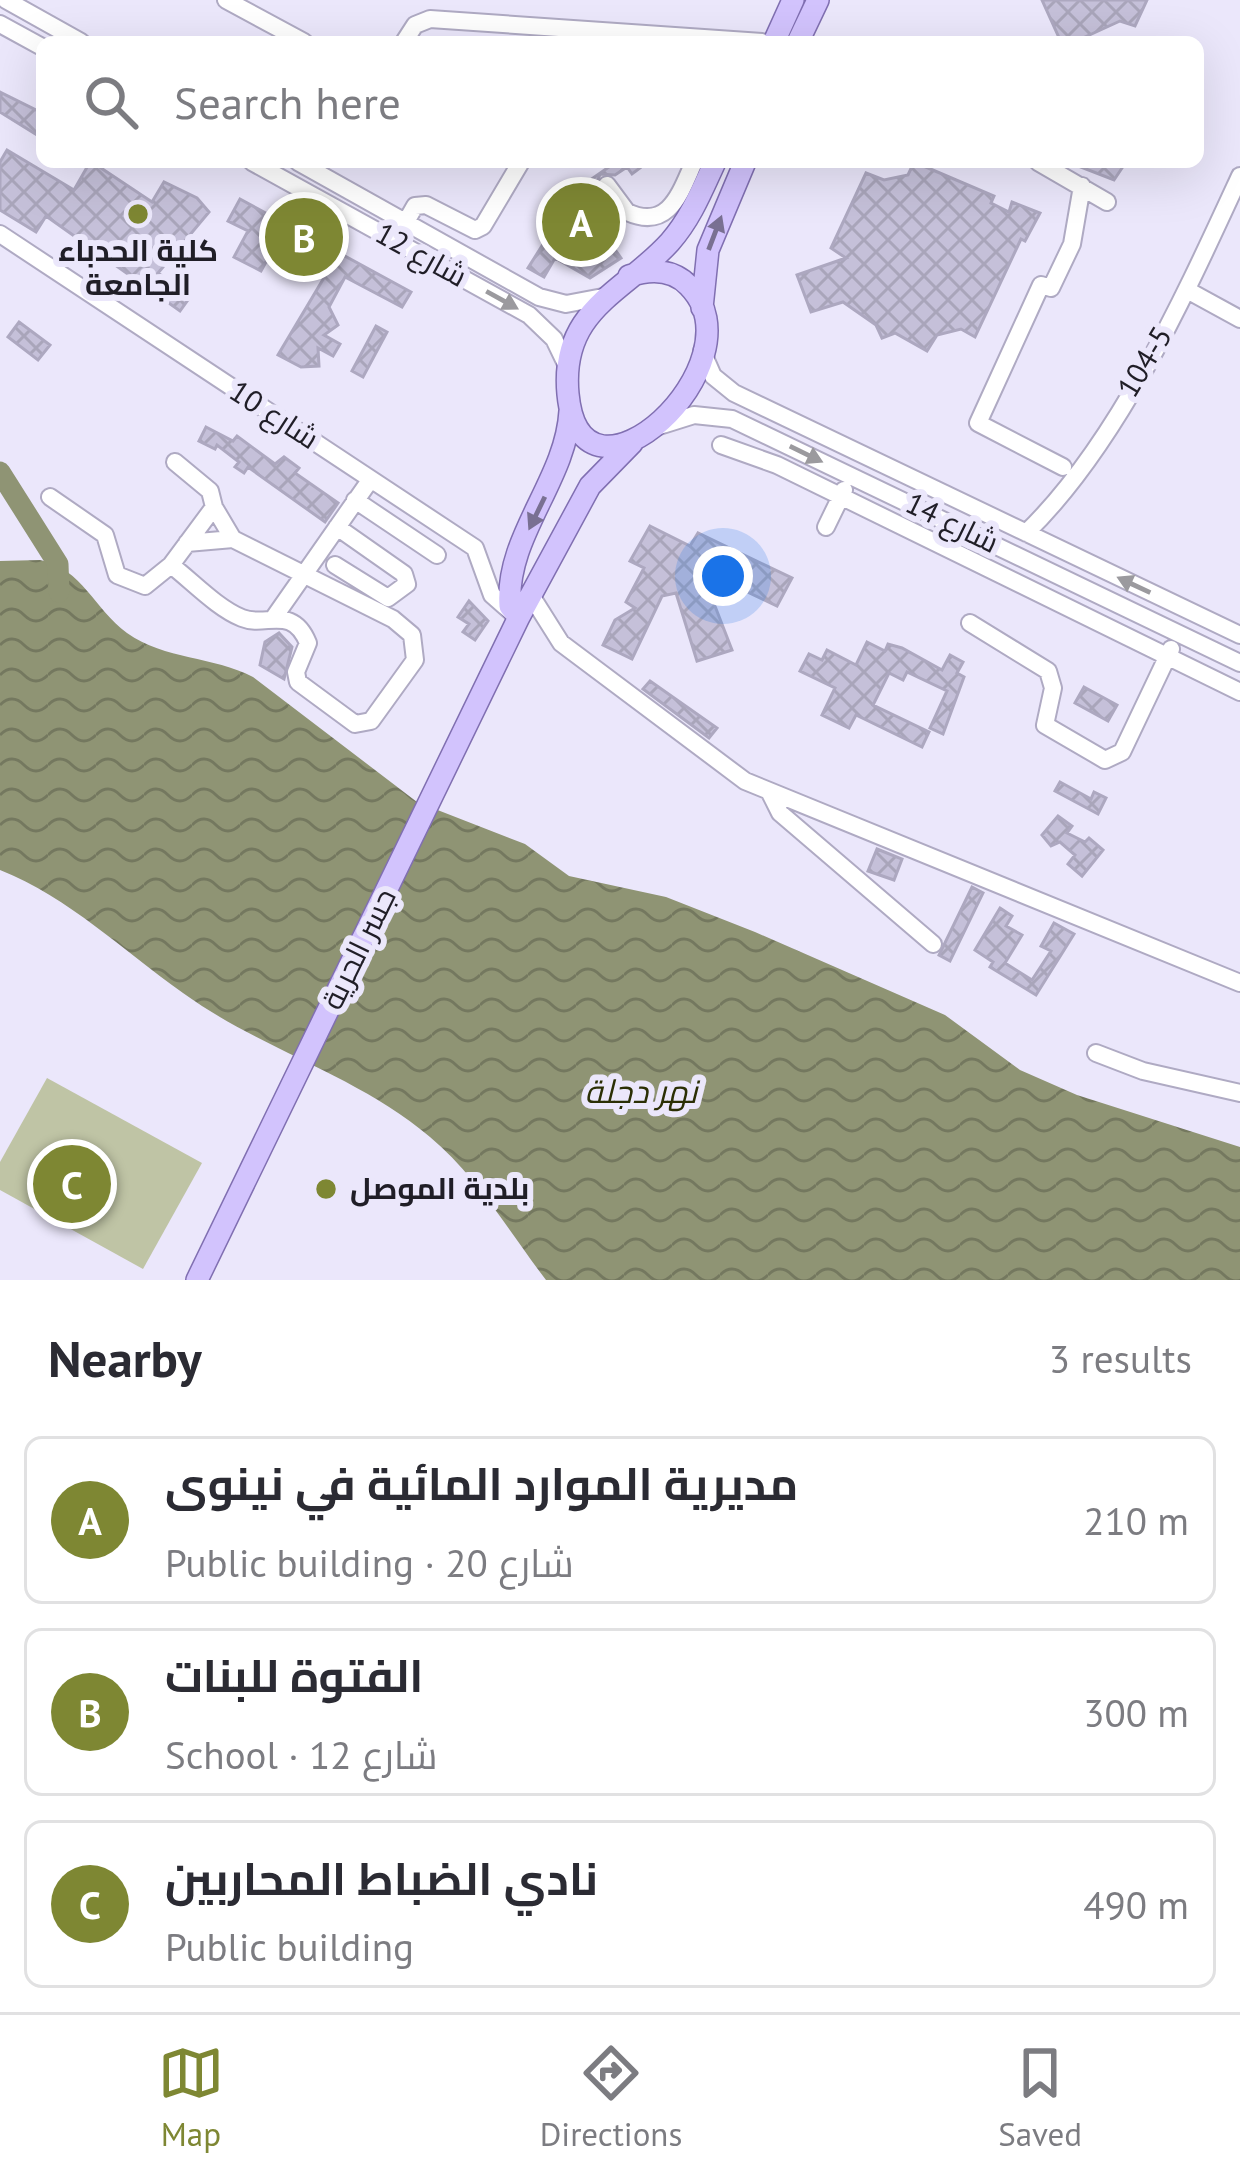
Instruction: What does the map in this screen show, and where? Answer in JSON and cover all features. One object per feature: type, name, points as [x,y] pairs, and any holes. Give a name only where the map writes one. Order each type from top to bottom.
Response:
[{"type":"main road","points":[[776,36],[793,0]]},
{"type":"main road","points":[[802,36],[818,0]]},
{"type":"main road","points":[[713,168],[681,229],[603,297],[583,323],[568,370],[570,407],[577,427],[592,441],[612,447],[632,443],[658,427],[690,386],[702,351],[708,250],[742,168]]},
{"type":"main road","points":[[629,276],[655,271],[679,278],[702,309]]},
{"type":"main road","name":"جسر الحرية","points":[[519,617],[510,606],[512,569],[562,456],[570,407]]},
{"type":"main road","name":"جسر الحرية","points":[[197,1280],[519,617],[590,486],[632,443]]},
{"type":"street","points":[[7,0],[70,36]]},
{"type":"street","points":[[226,0],[251,5],[295,36]]},
{"type":"street","points":[[408,35],[430,20],[672,36]]},
{"type":"street","points":[[0,24],[36,43]]},
{"type":"street","name":"شارع 12","points":[[263,168],[530,315],[554,339],[568,370]]},
{"type":"street","points":[[407,220],[415,206],[426,205],[476,230],[516,168]]},
{"type":"street","points":[[607,185],[627,212],[656,217],[673,207],[691,168]]},
{"type":"street","points":[[1049,168],[1107,202]]},
{"type":"street","name":"شارع 12","points":[[329,170],[548,300],[576,304],[603,297]]},
{"type":"street","name":"104-5","points":[[1026,533],[1071,487],[1187,290],[1240,176]]},
{"type":"street","points":[[1064,467],[978,423],[1042,285],[1052,288],[1072,244],[1082,186]]},
{"type":"street","name":"شارع 10","points":[[0,234],[475,548],[492,595],[504,611],[519,617]]},
{"type":"street","points":[[1187,290],[1240,319]]},
{"type":"street","name":"شارع 14","points":[[702,351],[713,376],[734,393],[1240,635]]},
{"type":"street","name":"شارع 14","points":[[658,427],[707,414],[757,430],[1240,663]]},
{"type":"street","points":[[748,452],[757,430]]},
{"type":"street","points":[[722,445],[748,452],[841,496],[1240,692]]},
{"type":"street","points":[[325,459],[436,555]]},
{"type":"street","points":[[171,565],[239,617],[275,616],[308,639],[296,672],[298,682],[355,724],[368,724],[412,665],[415,640],[393,619],[301,578],[232,539],[210,491],[175,462]]},
{"type":"street","points":[[826,527],[851,475]]},
{"type":"street","points":[[361,493],[405,512],[416,508]]},
{"type":"street","points":[[275,616],[361,493]]},
{"type":"street","points":[[50,497],[105,535],[115,572],[131,584],[150,584],[171,565],[214,507]]},
{"type":"street","points":[[913,532],[922,509]]},
{"type":"street","points":[[335,565],[388,598],[400,594],[406,584],[404,574],[337,527]]},
{"type":"street","points":[[187,543],[232,539]]},
{"type":"street","points":[[532,597],[561,643],[734,775],[1240,983]]},
{"type":"street","points":[[970,622],[1048,671],[1053,684],[1045,725],[1106,760],[1122,752],[1178,633]]},
{"type":"street","points":[[769,791],[779,813],[934,944]]},
{"type":"street","points":[[1096,1053],[1143,1071],[1240,1093]]},
{"type":"shaded area","points":[[47,1078],[202,1163],[143,1269],[0,1190],[0,1162]]},
{"type":"water","name":"نهر دجلة","points":[[40,560],[67,572],[116,623],[142,642],[253,677],[417,802],[525,844],[569,876],[666,897],[945,1015],[1020,1070],[1077,1095],[1240,1147],[1240,1280],[546,1280],[462,1169],[402,1115],[213,1013],[73,910],[0,870],[0,561]]},
{"type":"building","points":[[1042,0],[1147,0],[1135,26],[1120,21],[1087,36],[1058,36]]},
{"type":"building","points":[[0,92],[36,110],[36,134],[0,112]]},
{"type":"building","points":[[7,150],[74,190],[87,168],[101,168],[152,202],[164,182],[197,198],[209,212],[158,273],[190,297],[180,311],[46,216],[36,232],[0,210],[0,162]]},
{"type":"building","points":[[607,168],[626,168],[615,175],[600,174],[595,189],[584,197],[608,225],[601,230],[621,258],[590,278],[555,258],[544,277],[528,268],[552,230],[581,247],[562,212],[553,206]]},
{"type":"building","points":[[911,168],[928,168],[994,196],[991,203],[1009,212],[1012,202],[1040,213],[1025,241],[1021,239],[975,337],[961,329],[937,335],[927,351],[895,333],[882,338],[876,325],[843,302],[811,312],[797,275],[846,258],[831,248],[866,173],[884,180],[908,175]]},
{"type":"building","points":[[1083,168],[1122,168],[1114,180]]},
{"type":"building","points":[[240,199],[411,292],[402,307],[345,277],[329,307],[338,325],[324,335],[340,344],[333,356],[318,348],[319,366],[301,367],[278,355],[328,271],[276,244],[261,271],[234,257],[248,231],[228,221]]},
{"type":"building","points":[[19,322],[50,345],[38,360],[8,337]]},
{"type":"building","points":[[376,326],[387,332],[363,377],[352,371]]},
{"type":"building","points":[[206,427],[233,441],[237,436],[275,464],[284,457],[299,468],[295,473],[338,503],[325,522],[248,467],[244,473],[235,467],[239,462],[217,445],[215,449],[199,441]]},
{"type":"building","points":[[650,526],[690,546],[698,533],[792,578],[777,606],[701,570],[732,650],[697,661],[676,593],[662,596],[632,659],[603,645],[615,620],[635,608],[626,602],[644,568],[630,561]]},
{"type":"building","points":[[469,601],[488,621],[475,640],[463,632],[469,624],[458,617]]},
{"type":"building","points":[[279,633],[292,647],[284,679],[260,665],[265,642]]},
{"type":"building","points":[[867,642],[885,651],[888,644],[902,648],[942,670],[950,655],[963,662],[957,673],[964,677],[943,734],[930,728],[947,691],[907,672],[903,680],[889,673],[873,705],[929,732],[922,747],[856,715],[849,728],[822,715],[835,688],[800,671],[809,654],[822,660],[827,650],[856,665]]},
{"type":"building","points":[[650,681],[717,728],[709,738],[643,689]]},
{"type":"building","points":[[1084,687],[1117,705],[1108,721],[1075,703]]},
{"type":"building","points":[[1060,782],[1091,799],[1094,792],[1106,798],[1098,814],[1055,791]]},
{"type":"building","points":[[1058,816],[1072,826],[1067,833],[1085,842],[1089,838],[1103,850],[1082,876],[1068,864],[1075,855],[1060,842],[1051,846],[1042,835]]},
{"type":"building","points":[[877,849],[902,859],[894,880],[868,871]]},
{"type":"building","points":[[972,887],[983,893],[950,961],[939,955]]},
{"type":"building","points":[[1000,908],[1012,916],[1006,926],[1022,935],[1005,963],[1032,980],[1051,951],[1041,946],[1054,923],[1074,934],[1036,995],[990,967],[993,962],[975,950]]},
{"type":"waterway","points":[[0,472],[58,564],[59,592]]},
{"type":"place","name":"كلية الحدباء الجامعة","points":[[138,214]]},
{"type":"place","name":"مديرية الموارد المائية في نينوى","points":[[581,222]]},
{"type":"place","name":"الفتوة للبنات","points":[[304,237]]},
{"type":"place","name":"نادي الضباط المحاربين","points":[[72,1184]]},
{"type":"place","name":"بلدية الموصل","points":[[326,1189]]}]
